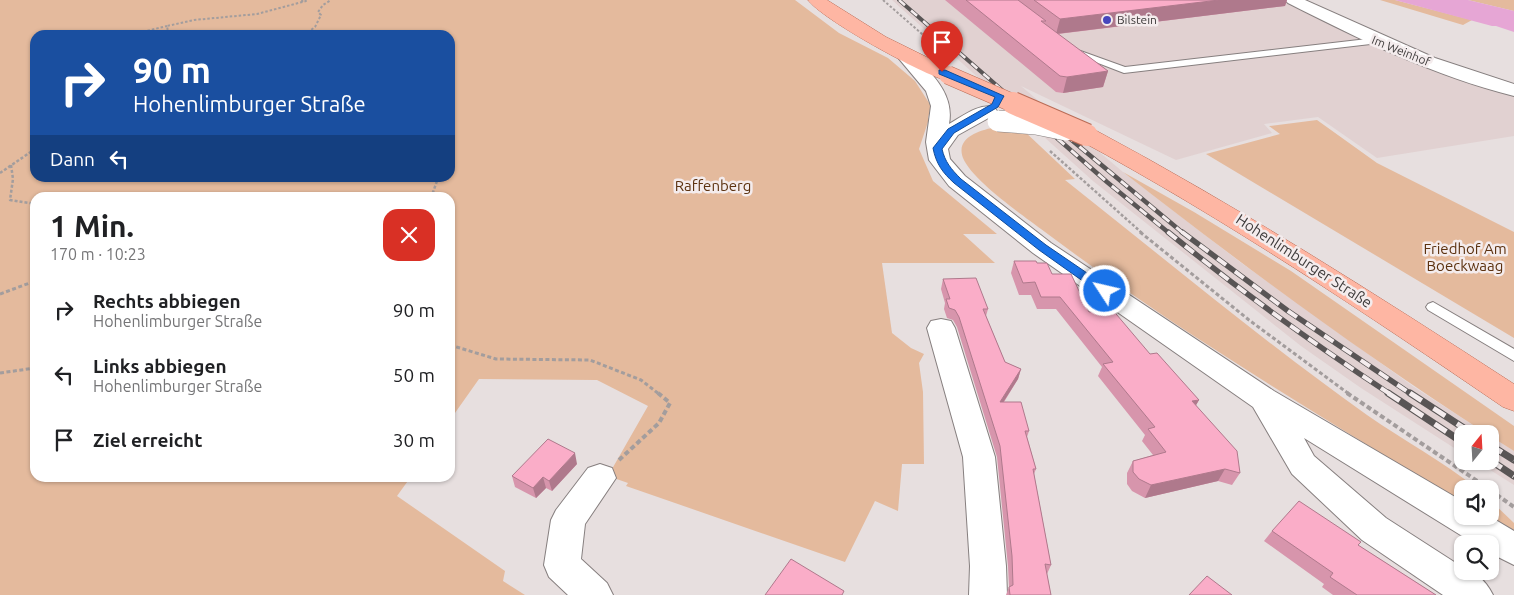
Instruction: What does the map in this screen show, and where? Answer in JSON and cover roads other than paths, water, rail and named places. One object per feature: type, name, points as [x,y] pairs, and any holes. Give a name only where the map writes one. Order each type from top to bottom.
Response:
[{"type":"main road","name":"Hohenlimburger Straße","points":[[816,0],[838,16],[904,54],[948,75],[991,107],[1087,134],[1148,166],[1284,247],[1514,399]]},
{"type":"street","name":"Im Weinhof","points":[[1292,0],[1376,41],[1428,62],[1514,90]]},
{"type":"street","name":"Hohenlimburger Straße","points":[[904,54],[935,90],[941,106],[938,137],[940,160],[957,181],[1042,248],[1263,399],[1514,548]]},
{"type":"street","name":"Hohenlimburger Straße","points":[[938,137],[991,107]]},
{"type":"street","points":[[938,137],[956,110],[991,107]]},
{"type":"street","points":[[941,328],[979,458],[988,566],[988,595]]},
{"type":"street","name":"Hohenlimburger Straße","points":[[1263,399],[1303,465],[1374,529],[1474,595]]},
{"type":"street","points":[[594,595],[562,565],[568,520],[600,478]]},
{"type":"lane","points":[[1066,48],[1124,70],[1282,54],[1376,41]]},
{"type":"lane","points":[[1434,307],[1514,356]]},
{"type":"railway","points":[[899,0],[1018,104]]},
{"type":"railway","points":[[1017,103],[1107,182],[1169,233]]},
{"type":"railway","points":[[1038,112],[1183,233]]},
{"type":"railway","points":[[1168,232],[1277,316],[1390,394]]},
{"type":"railway","points":[[1182,232],[1288,311],[1411,394]]},
{"type":"railway","points":[[1388,393],[1454,437]]},
{"type":"railway","points":[[1410,393],[1459,425]]},
{"type":"railway","points":[[1499,451],[1514,460]]},
{"type":"railway","points":[[1499,466],[1514,476]]},
{"type":"place","name":"Bilstein","points":[[1107,20]]},
{"type":"park label","name":"Raffenberg","points":[[713,186]]},
{"type":"park label","name":"Friedhof Am Boeckwaag","points":[[1465,258]]}]
